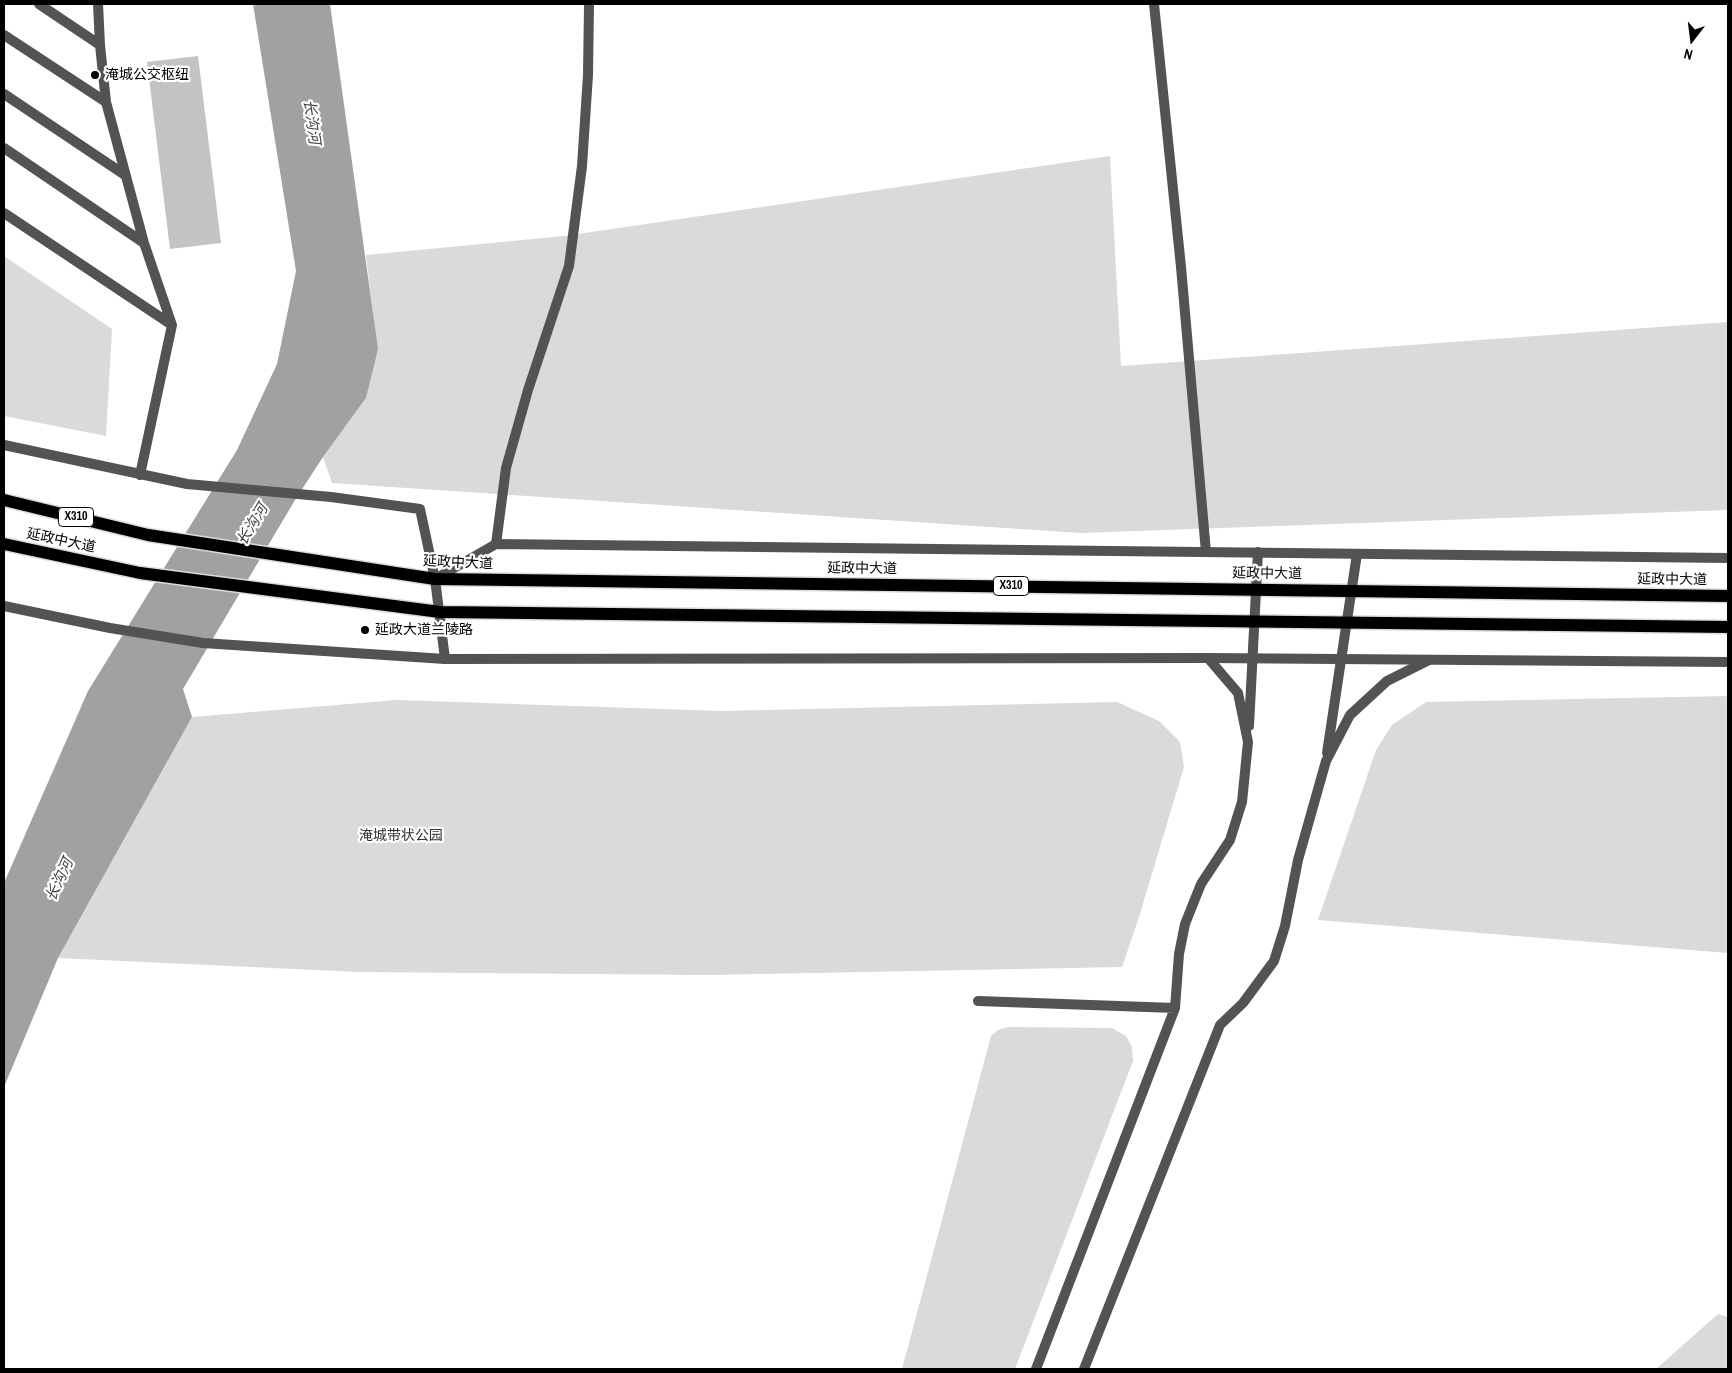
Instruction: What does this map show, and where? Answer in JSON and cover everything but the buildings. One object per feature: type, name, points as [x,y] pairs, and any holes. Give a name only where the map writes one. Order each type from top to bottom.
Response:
[{"type":"main road","name":"延政中大道","points":[[4,500],[148,535],[435,579],[1728,596]]},
{"type":"main road","name":"延政中大道","points":[[4,544],[140,573],[440,612],[1728,626]]},
{"type":"street","points":[[39,4],[100,45]]},
{"type":"street","points":[[98,4],[106,102],[144,242],[172,325],[140,474]]},
{"type":"street","points":[[496,544],[506,468],[528,390],[569,266],[582,166],[588,75],[589,4]]},
{"type":"street","points":[[1154,4],[1181,267],[1206,552]]},
{"type":"street","points":[[4,35],[106,102]]},
{"type":"street","points":[[4,94],[125,175]]},
{"type":"street","points":[[4,148],[144,242]]},
{"type":"street","points":[[4,212],[172,325]]},
{"type":"street","points":[[4,445],[187,484],[331,497],[420,509],[435,579],[445,659]]},
{"type":"street","points":[[435,579],[496,544],[1728,558]]},
{"type":"street","points":[[1036,1369],[1175,1008],[1179,954],[1185,924],[1201,884],[1230,840],[1242,802],[1248,742],[1258,552]]},
{"type":"street","points":[[1084,1369],[1220,1025],[1243,1003],[1274,961],[1285,926],[1298,860],[1326,761],[1357,554]]},
{"type":"street","points":[[4,606],[110,628],[203,643],[445,659],[1208,658],[1728,662]]},
{"type":"street","points":[[1208,658],[1238,693],[1248,742]]},
{"type":"street","points":[[1326,761],[1350,714],[1387,681],[1429,660]]},
{"type":"street","points":[[978,1001],[1175,1008]]},
{"type":"green space","points":[[1110,156],[1121,366],[1728,322],[1728,510],[1080,533],[332,483],[323,457],[366,398],[377,349],[366,255],[564,236]]},
{"type":"green space","points":[[4,256],[112,329],[106,436],[4,416]]},
{"type":"green space","points":[[1728,696],[1728,953],[1318,920],[1376,750],[1392,725],[1426,702]]},
{"type":"green space","name":"淹城带状公园","points":[[397,700],[721,711],[1117,702],[1159,721],[1180,742],[1184,767],[1122,967],[709,975],[358,972],[58,958],[192,717]]},
{"type":"green space","points":[[1008,1027],[1112,1028],[1126,1036],[1132,1047],[1133,1061],[1015,1369],[902,1369],[991,1036],[998,1030]]},
{"type":"green space","points":[[1718,1314],[1728,1317],[1728,1369],[1656,1369]]},
{"type":"water","name":"长沟河","points":[[253,4],[330,4],[378,349],[366,398],[323,457],[295,500],[183,689],[192,717],[58,958],[4,1087],[4,883],[88,691],[237,450],[277,364],[296,271]]},
{"type":"place","name":"淹城公交枢纽","points":[[95,75]]},
{"type":"place","name":"延政大道兰陵路","points":[[365,630]]}]
